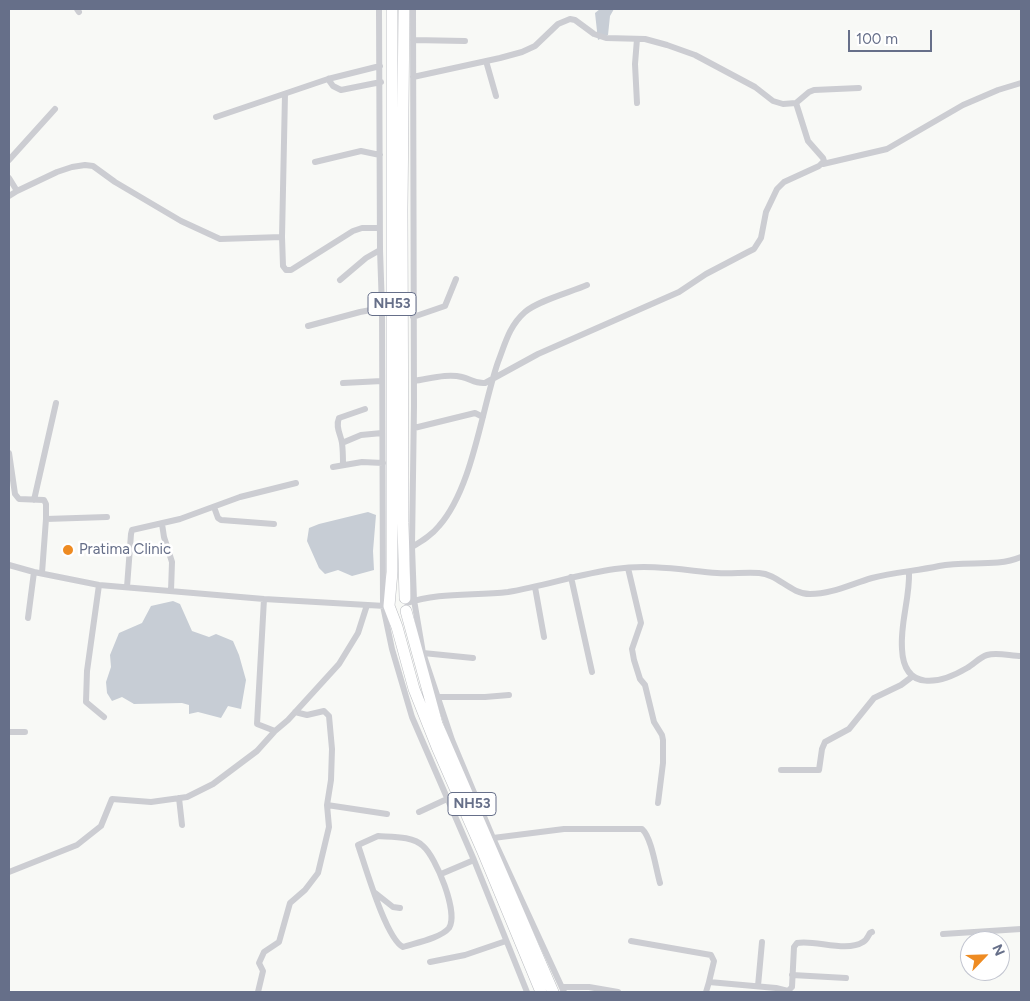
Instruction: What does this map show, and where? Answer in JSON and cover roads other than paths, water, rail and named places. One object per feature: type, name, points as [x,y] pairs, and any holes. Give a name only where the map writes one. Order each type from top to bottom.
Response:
[{"type":"highway","name":"NH53","points":[[392,9],[392,572],[389,606],[420,705],[541,992]]},
{"type":"highway","name":"NH53","points":[[404,9],[402,209],[408,603],[437,724],[560,990]]},
{"type":"highway","points":[[398,596],[408,603],[401,614],[389,606],[398,596]]},
{"type":"street","points":[[380,9],[382,433],[392,649],[412,717],[474,860],[527,992]]},
{"type":"street","points":[[413,9],[414,428],[412,547],[408,603],[452,740],[560,990],[574,986],[585,986],[618,992]]},
{"type":"street","points":[[413,77],[522,52],[535,46],[558,24],[570,19],[575,20],[601,37],[637,39],[667,44],[696,55],[759,89],[773,101],[782,104],[796,104],[814,90],[859,88]]},
{"type":"street","points":[[637,39],[635,64],[637,103]]},
{"type":"street","points":[[413,40],[464,41]]},
{"type":"street","points":[[486,61],[496,96]]},
{"type":"street","points":[[216,117],[328,79],[380,66]]},
{"type":"street","points":[[328,79],[333,86],[341,90],[381,82]]},
{"type":"street","points":[[414,381],[461,376],[481,384],[492,380],[538,354],[679,292],[706,274],[754,248],[761,238],[766,212],[777,189],[784,182],[822,164],[887,149],[962,105],[1021,83]]},
{"type":"street","points":[[285,94],[283,266],[286,270],[291,270],[353,230],[380,228]]},
{"type":"street","points":[[796,104],[805,135],[823,158],[822,164]]},
{"type":"street","points":[[9,160],[55,109]]},
{"type":"street","points":[[315,162],[361,151],[380,155]]},
{"type":"street","points":[[9,196],[56,172],[86,165],[92,166],[115,182],[181,221],[220,239],[282,237]]},
{"type":"street","points":[[9,178],[17,191]]},
{"type":"street","points":[[340,280],[366,258],[380,250]]},
{"type":"street","points":[[413,317],[445,306],[456,279]]},
{"type":"street","points":[[412,547],[428,538],[450,512],[469,466],[492,380],[508,333],[526,312],[536,306],[588,285]]},
{"type":"street","points":[[308,326],[382,308]]},
{"type":"street","points":[[343,383],[382,382]]},
{"type":"street","points":[[34,500],[56,402]]},
{"type":"street","points":[[343,465],[342,443],[337,424],[339,418],[365,409]]},
{"type":"street","points":[[414,428],[475,414],[483,417]]},
{"type":"street","points":[[342,443],[361,435],[382,433]]},
{"type":"street","points":[[9,453],[15,494],[19,499],[42,499],[46,504],[46,519],[38,572],[28,618]]},
{"type":"street","points":[[333,467],[362,462],[383,463]]},
{"type":"street","points":[[127,587],[130,534],[132,530],[180,520],[240,497],[296,483]]},
{"type":"street","points":[[214,507],[218,518],[221,520],[274,524]]},
{"type":"street","points":[[46,519],[107,518]]},
{"type":"street","points":[[162,524],[172,562],[171,591]]},
{"type":"street","points":[[408,603],[506,592],[535,587],[571,577],[628,568],[663,567],[720,573],[760,573],[794,592],[807,594],[832,592],[870,579],[940,566],[1001,562],[1021,557]]},
{"type":"street","points":[[9,564],[99,585],[264,599],[389,606]]},
{"type":"street","points":[[628,568],[641,623],[632,649],[634,660],[640,679],[645,685],[654,722],[663,740],[663,763],[658,803]]},
{"type":"street","points":[[909,572],[909,586],[902,630],[902,647],[903,660],[913,676],[923,682],[934,680],[960,672],[985,655],[1021,656]]},
{"type":"street","points":[[571,577],[592,672]]},
{"type":"street","points":[[99,585],[87,671],[86,702],[104,718]]},
{"type":"street","points":[[535,587],[544,637]]},
{"type":"street","points":[[264,599],[257,724],[275,731]]},
{"type":"street","points":[[9,872],[77,845],[101,826],[112,799],[151,802],[187,797],[213,784],[257,751],[339,664],[358,633],[367,605]]},
{"type":"street","points":[[423,654],[473,658]]},
{"type":"street","points":[[781,770],[819,770],[823,744],[825,742],[849,728],[874,698],[901,685],[913,676]]},
{"type":"street","points":[[437,697],[485,697],[510,694]]},
{"type":"street","points":[[258,992],[263,971],[259,963],[264,952],[279,942],[290,903],[305,890],[318,873],[329,827],[327,805],[331,780],[332,749],[329,716],[324,712],[307,716],[295,712]]},
{"type":"street","points":[[9,732],[24,732]]},
{"type":"street","points":[[180,798],[182,825]]},
{"type":"street","points":[[419,812],[447,799]]},
{"type":"street","points":[[327,805],[387,814]]},
{"type":"street","points":[[493,838],[564,829],[642,829],[646,833],[649,842],[660,884]]},
{"type":"street","points":[[378,836],[415,840],[423,846],[441,874],[452,912],[452,922],[445,932],[403,947],[396,942],[374,892],[358,845],[378,836]]},
{"type":"street","points":[[441,874],[474,860]]},
{"type":"street","points":[[374,892],[393,907],[400,908]]},
{"type":"street","points":[[944,934],[1021,930]]},
{"type":"street","points":[[709,982],[758,986],[788,991],[792,987],[794,947],[797,943],[833,946],[858,944],[864,942],[872,932]]},
{"type":"street","points":[[430,962],[465,955],[506,941]]},
{"type":"street","points":[[632,941],[710,955],[714,961],[706,992]]},
{"type":"street","points":[[758,986],[762,942]]},
{"type":"street","points":[[792,974],[846,978]]},
{"type":"place","name":"Pratima Clinic","points":[[68,550]]}]
